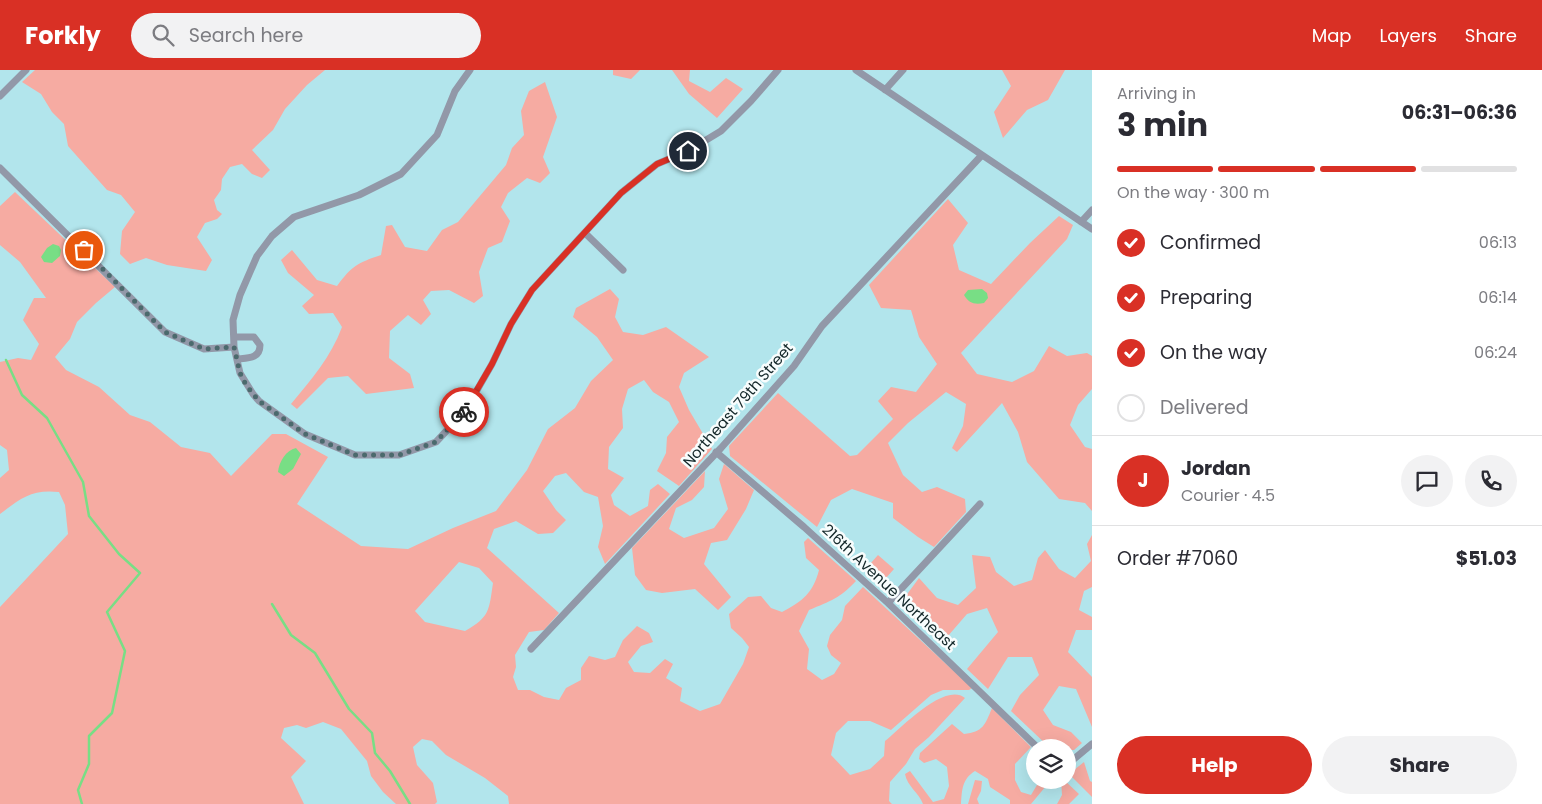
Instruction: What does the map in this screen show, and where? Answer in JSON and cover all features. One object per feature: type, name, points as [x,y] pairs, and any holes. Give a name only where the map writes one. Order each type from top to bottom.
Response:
[{"type":"street","points":[[0,96],[26,70]]},
{"type":"street","points":[[470,70],[455,91],[437,134],[401,174],[359,195],[294,217],[272,236],[257,256],[240,295],[234,320],[234,347],[240,373],[246,385],[259,401],[305,434],[355,455],[399,455],[436,442],[465,411],[492,364],[511,324],[532,290],[621,193],[657,164],[688,151],[721,131],[751,102],[778,70]]},
{"type":"street","points":[[856,70],[1092,229]]},
{"type":"street","points":[[885,90],[903,70]]},
{"type":"street","name":"Northeast 79th Street","points":[[531,649],[716,452],[794,366],[822,326],[982,155]]},
{"type":"street","points":[[0,168],[165,332],[204,349],[234,347]]},
{"type":"street","points":[[1081,222],[1092,210]]},
{"type":"street","points":[[585,233],[623,270]]},
{"type":"street","points":[[234,337],[254,337],[260,345],[260,352],[255,356],[237,359]]},
{"type":"street","name":"216th Avenue Northeast","points":[[716,452],[804,527],[888,603],[1029,739]]},
{"type":"street","points":[[888,603],[980,504]]},
{"type":"street","points":[[1076,757],[1092,744]]},
{"type":"shaded area","points":[[35,70],[325,70],[307,85],[285,109],[273,130],[252,150],[270,170],[262,178],[252,174],[242,164],[230,167],[222,179],[221,190],[214,200],[217,210],[222,214],[217,219],[205,223],[197,237],[212,260],[206,271],[167,265],[146,258],[130,264],[120,254],[122,231],[135,212],[121,195],[107,190],[68,146],[64,124],[52,112],[41,94],[22,82]]},
{"type":"shaded area","points":[[613,70],[640,70],[631,79],[613,75]]},
{"type":"shaded area","points":[[672,70],[690,70],[689,81],[710,92],[726,78],[743,89],[717,118],[689,94]]},
{"type":"shaded area","points":[[1002,70],[1065,70],[1048,100],[1027,110],[1003,138],[994,112],[1011,86]]},
{"type":"shaded area","points":[[545,82],[557,117],[543,157],[550,173],[540,183],[527,178],[508,193],[501,207],[510,221],[502,242],[488,248],[479,272],[483,296],[474,303],[449,290],[431,291],[423,300],[431,314],[421,325],[408,315],[390,331],[389,358],[410,374],[414,388],[366,394],[348,376],[328,378],[297,409],[291,404],[326,358],[342,327],[333,313],[309,314],[302,306],[314,295],[288,273],[281,260],[292,250],[317,280],[337,286],[356,266],[381,255],[386,226],[392,225],[405,247],[427,251],[442,230],[458,222],[506,165],[512,148],[524,135],[521,111],[529,91]]},
{"type":"shaded area","points":[[15,192],[115,287],[77,322],[70,339],[55,357],[66,370],[99,387],[130,415],[150,422],[181,447],[210,453],[231,476],[272,434],[286,434],[328,457],[297,504],[361,546],[408,549],[496,511],[527,470],[548,429],[575,408],[591,381],[613,360],[597,337],[573,317],[576,308],[610,289],[619,299],[615,317],[623,332],[643,335],[666,327],[709,357],[684,373],[679,387],[689,410],[712,449],[679,486],[657,471],[666,453],[667,437],[679,422],[669,402],[653,392],[644,380],[628,389],[622,409],[623,428],[609,447],[608,469],[624,478],[611,495],[614,505],[630,516],[648,506],[650,490],[658,484],[670,494],[605,564],[598,547],[603,526],[598,497],[584,492],[566,473],[555,476],[543,491],[556,510],[566,520],[553,533],[538,534],[516,521],[494,529],[487,548],[559,613],[544,630],[529,632],[515,655],[516,667],[513,677],[518,690],[530,690],[544,697],[559,700],[566,688],[581,680],[581,668],[589,656],[605,660],[615,657],[623,640],[637,626],[649,633],[653,642],[641,646],[628,662],[634,672],[650,673],[665,659],[673,664],[666,678],[682,688],[680,701],[700,711],[720,704],[743,664],[749,647],[731,628],[729,614],[748,597],[761,596],[771,608],[782,612],[806,596],[814,585],[819,570],[806,558],[804,542],[808,538],[856,581],[835,598],[809,610],[799,631],[809,649],[807,669],[822,680],[834,674],[841,663],[831,655],[827,646],[830,635],[842,620],[845,606],[863,587],[972,688],[969,690],[943,690],[931,695],[891,730],[870,721],[848,721],[836,733],[831,755],[850,775],[870,769],[884,756],[885,741],[923,709],[946,696],[956,694],[965,698],[929,737],[915,749],[906,764],[890,782],[889,801],[892,804],[509,804],[508,796],[485,778],[446,755],[432,741],[422,739],[413,747],[417,765],[433,783],[437,802],[435,804],[396,804],[383,792],[371,776],[367,761],[341,729],[323,722],[306,728],[297,725],[284,728],[281,738],[306,761],[291,777],[304,804],[0,804],[0,607],[68,534],[65,505],[59,492],[34,493],[14,503],[0,514],[0,478],[9,470],[7,450],[0,445],[0,362],[18,358],[31,360],[39,344],[23,320],[34,298],[46,298],[20,262],[0,245],[0,206]],"holes":[[[459,562],[479,568],[493,583],[487,612],[473,626],[465,631],[425,622],[415,611]]]},
{"type":"shaded area","points":[[948,199],[968,223],[953,245],[959,270],[991,284],[1059,216],[1073,225],[1067,239],[961,353],[977,374],[1012,382],[1034,371],[1049,346],[1067,356],[1087,353],[1092,356],[1092,389],[1078,405],[1070,425],[1085,447],[1092,449],[1092,511],[1085,503],[1059,499],[1027,462],[1018,432],[1002,403],[957,452],[952,448],[963,426],[966,404],[946,392],[908,423],[888,443],[903,475],[922,492],[937,487],[965,499],[966,512],[934,547],[893,518],[893,503],[852,489],[831,500],[817,527],[730,456],[729,446],[778,393],[850,456],[857,455],[893,419],[878,401],[891,387],[916,392],[937,364],[919,337],[911,310],[881,308],[869,285]]},
{"type":"shaded area","points":[[53,244],[59,246],[61,250],[60,256],[52,263],[44,262],[41,257],[47,248]]},
{"type":"shaded area","points":[[982,289],[987,293],[988,298],[984,303],[972,303],[964,295],[968,290]]},
{"type":"shaded area","points":[[296,448],[301,454],[293,469],[284,476],[278,472],[280,464],[286,454]]},
{"type":"shaded area","points":[[724,464],[754,490],[746,509],[727,540],[711,543],[704,564],[731,597],[718,610],[695,589],[662,593],[646,590],[635,575],[632,548],[705,471],[704,487],[692,500],[676,508],[669,529],[684,538],[714,528],[728,509],[719,479]]},
{"type":"shaded area","points":[[1092,535],[1092,587],[1084,591],[1079,610],[1092,617],[1092,630],[1076,630],[1068,652],[1092,677],[1092,727],[1076,689],[1059,686],[1043,710],[1053,725],[1071,732],[1082,743],[1076,748],[1076,739],[1041,739],[1011,711],[1020,695],[1039,675],[1032,657],[1008,657],[988,689],[967,669],[998,632],[987,608],[967,614],[941,644],[906,611],[905,597],[919,578],[937,598],[958,605],[976,588],[972,555],[990,557],[996,572],[1014,586],[1032,580],[1038,558],[1045,550],[1059,569],[1075,578],[1091,561],[1087,544]]},
{"type":"shaded area","points":[[878,555],[894,569],[886,578],[870,564]]},
{"type":"shaded area","points":[[992,708],[1026,742],[1026,752],[1015,764],[1015,780],[1021,792],[1031,795],[1035,789],[1044,789],[1031,804],[1010,804],[1010,800],[990,787],[988,779],[975,771],[965,781],[961,804],[923,804],[908,782],[905,774],[910,771],[933,802],[944,799],[949,786],[947,767],[936,759],[924,763],[919,759],[920,753],[952,724],[964,734],[979,729],[985,723]]},
{"type":"shaded area","points":[[1084,762],[1092,782],[1092,797],[1076,781],[1076,768]]},
{"type":"shaded area","points":[[975,780],[982,781],[981,791],[977,799],[979,804],[968,804]]},
{"type":"shaded area","points":[[1062,789],[1074,789],[1079,794],[1069,804],[1057,804],[1062,795]]},
{"type":"waterway","points":[[6,360],[22,395],[47,418],[83,482],[89,516],[119,554],[140,573],[107,612],[125,651],[112,713],[89,736],[89,764],[78,790],[82,804]]},
{"type":"waterway","points":[[272,604],[291,635],[315,653],[349,709],[372,733],[375,753],[390,771],[410,804]]},
{"type":"way so far","points":[[84,250],[165,332],[204,349],[234,347],[240,373],[253,394],[259,401],[305,434],[355,455],[399,455],[436,442],[464,412]]},
{"type":"route","points":[[464,412],[492,364],[511,324],[532,290],[621,193],[657,164],[688,151]]}]
